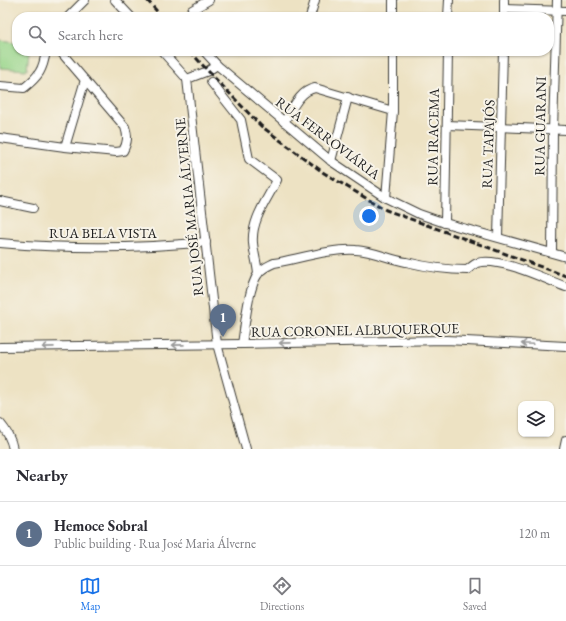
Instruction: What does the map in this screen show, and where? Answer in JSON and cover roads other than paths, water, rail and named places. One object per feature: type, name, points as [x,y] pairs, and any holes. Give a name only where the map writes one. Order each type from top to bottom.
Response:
[{"type":"street","points":[[73,12],[85,0]]},
{"type":"street","points":[[115,0],[126,12]]},
{"type":"street","points":[[191,12],[209,0]]},
{"type":"street","points":[[311,12],[314,0]]},
{"type":"street","points":[[393,0],[393,12]]},
{"type":"street","points":[[448,12],[449,0]]},
{"type":"street","points":[[504,0],[504,12]]},
{"type":"street","name":"RUA GUARANI","points":[[552,252],[553,130],[557,0]]},
{"type":"street","points":[[521,12],[556,10],[566,11]]},
{"type":"street","points":[[0,86],[24,88],[38,77],[45,56]]},
{"type":"street","points":[[0,138],[65,147],[116,152],[123,151],[127,143],[128,135],[125,127],[64,56]]},
{"type":"street","points":[[166,56],[187,79],[208,71],[217,65]]},
{"type":"street","name":"RUA FERROVIÁRIA","points":[[209,56],[217,65],[331,161],[386,198],[419,214],[445,223],[566,257]]},
{"type":"street","points":[[386,198],[393,111],[393,56]]},
{"type":"street","name":"RUA IRACEMA","points":[[445,223],[448,56]]},
{"type":"street","name":"RUA TAPAJÓS","points":[[498,237],[503,56]]},
{"type":"street","name":"RUA JOSÉ MARIA ÁLVERNE","points":[[187,79],[217,344],[246,449]]},
{"type":"street","points":[[65,147],[85,80]]},
{"type":"street","points":[[211,82],[241,120],[249,159],[277,180],[257,218],[254,229],[253,244],[258,274]]},
{"type":"street","points":[[284,122],[302,94],[315,88],[393,111]]},
{"type":"street","points":[[331,161],[348,97]]},
{"type":"street","points":[[446,125],[566,130]]},
{"type":"street","points":[[0,201],[33,208]]},
{"type":"street","name":"RUA BELA VISTA","points":[[0,244],[112,248],[162,247],[206,242]]},
{"type":"street","points":[[242,344],[249,298],[258,274],[265,267],[274,263],[340,250],[354,249],[368,251],[405,262],[444,270],[467,270],[476,263],[494,262],[505,264],[566,287]]},
{"type":"street","name":"RUA CORONEL ALBUQUERQUE","points":[[0,346],[242,344],[446,340],[566,346]]},
{"type":"street","points":[[0,423],[8,434],[13,449]]},
{"type":"street","points":[[564,449],[566,440]]},
{"type":"railway","points":[[147,0],[158,12]]},
{"type":"railway","points":[[194,56],[261,126],[324,173],[386,210],[566,276]]},
{"type":"place","name":"Hemoce Sobral","points":[[223,337]]}]
